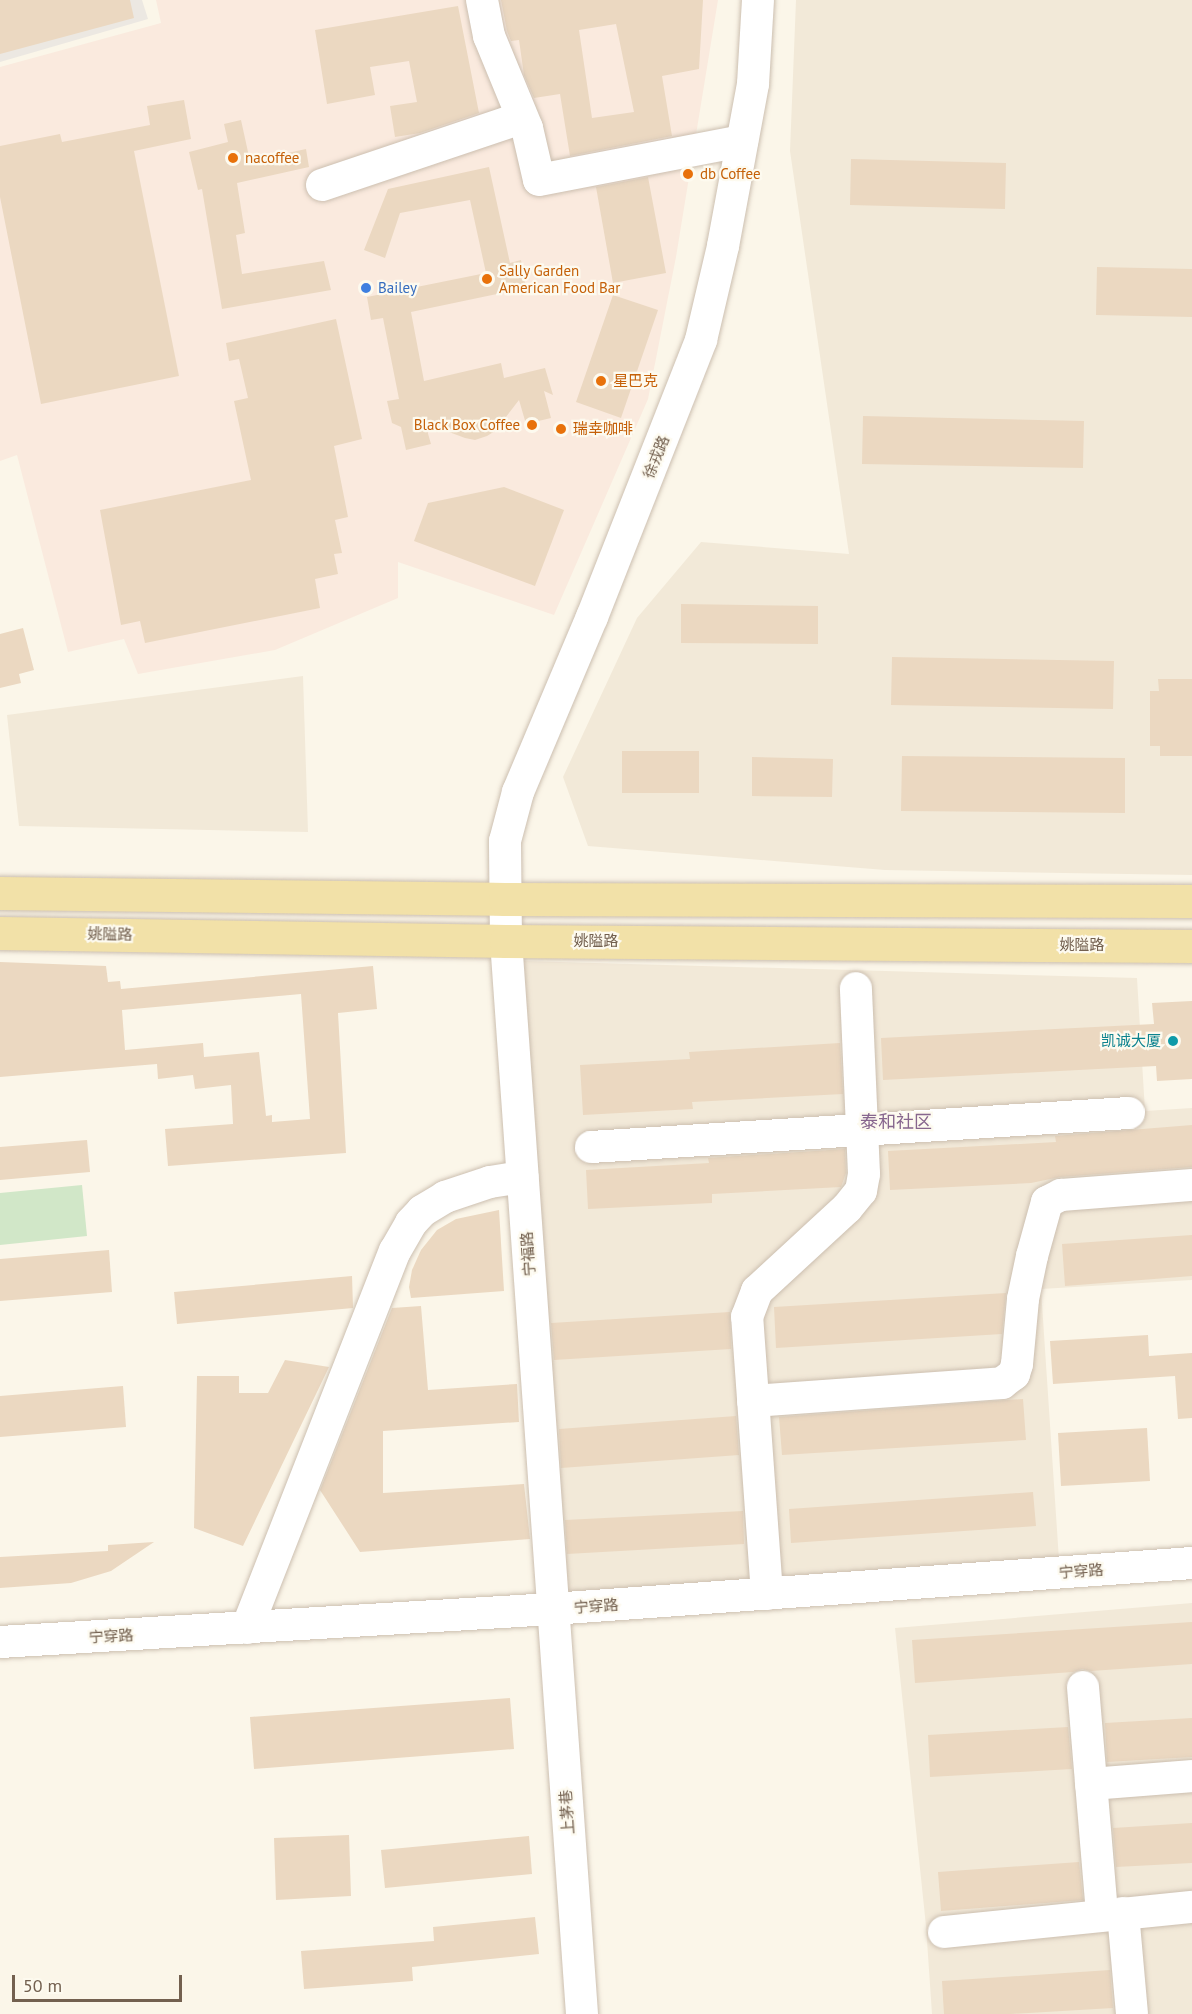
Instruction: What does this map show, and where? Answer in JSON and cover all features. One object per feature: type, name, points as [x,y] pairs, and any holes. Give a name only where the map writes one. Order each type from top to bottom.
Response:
[{"type":"main road","points":[[0,893],[505,899],[1192,901]]},
{"type":"main road","name":"姚隘路","points":[[0,933],[506,941],[1192,946]]},
{"type":"street","points":[[482,0],[489,36],[527,128],[539,180],[742,141]]},
{"type":"street","name":"徐戎路","points":[[505,899],[505,841],[518,792],[592,617],[701,340],[723,246],[753,84],[758,0]]},
{"type":"street","points":[[322,185],[521,118]]},
{"type":"street","name":"宁福路","points":[[505,899],[552,1609]]},
{"type":"street","points":[[767,1594],[747,1317],[750,1304],[757,1291],[847,1208],[861,1191],[864,1174],[856,988]]},
{"type":"street","points":[[591,1147],[1129,1113]]},
{"type":"street","points":[[247,1628],[395,1251],[411,1223],[422,1211],[445,1197],[490,1182],[522,1177]]},
{"type":"street","points":[[753,1401],[1002,1383],[1014,1374],[1017,1364],[1023,1299],[1047,1202],[1061,1195],[1192,1185]]},
{"type":"street","name":"宁穿路","points":[[0,1642],[552,1609],[1192,1563]]},
{"type":"street","name":"上茅巷","points":[[552,1609],[582,2014]]},
{"type":"street","points":[[1083,1687],[1091,1784],[1132,2014]]},
{"type":"street","points":[[1091,1784],[1192,1776]]},
{"type":"street","points":[[944,1932],[1192,1906]]},
{"type":"shaded area","points":[[0,0],[142,0],[148,19],[0,62]]},
{"type":"shaded area","points":[[156,0],[718,0],[676,257],[648,399],[554,615],[398,562],[398,598],[275,650],[138,674],[124,639],[68,652],[17,455],[0,461],[0,67],[161,23]]},
{"type":"shaded area","points":[[796,0],[1192,0],[1192,875],[885,870],[588,846],[563,777],[637,618],[701,542],[849,554],[790,151]]},
{"type":"shaded area","points":[[303,676],[308,832],[19,826],[7,715]]},
{"type":"shaded area","name":"泰和社区","points":[[524,961],[1137,978],[1145,1111],[1192,1108],[1192,1280],[1041,1289],[1059,1560],[557,1596]]},
{"type":"shaded area","points":[[1192,1603],[1192,2014],[932,2014],[926,1926],[895,1628]]},
{"type":"green space","points":[[82,1185],[87,1236],[0,1245],[0,1193]]},
{"type":"building","points":[[0,0],[130,0],[134,18],[0,54]]},
{"type":"building","points":[[501,0],[703,0],[699,69],[662,76],[672,136],[570,156],[560,94],[534,98],[524,75],[519,40],[511,41]],"holes":[[[616,24],[634,112],[592,118],[579,30]]]},
{"type":"building","points":[[458,6],[479,113],[420,133],[395,137],[390,106],[417,102],[409,61],[370,67],[375,95],[327,104],[315,30]]},
{"type":"building","points":[[184,100],[191,139],[134,151],[179,376],[41,404],[0,197],[0,146],[60,134],[62,142],[150,125],[147,106]]},
{"type":"building","points":[[241,120],[250,161],[306,149],[309,167],[237,183],[245,233],[236,235],[242,274],[324,261],[331,290],[222,309],[202,189],[198,190],[189,152],[228,142],[224,124]]},
{"type":"building","points":[[851,159],[1006,163],[1005,209],[850,205]]},
{"type":"building","points":[[489,167],[510,263],[521,260],[526,288],[411,312],[424,381],[501,363],[504,378],[545,368],[553,395],[544,391],[551,418],[526,424],[519,400],[495,431],[487,436],[475,440],[465,438],[425,423],[431,444],[406,450],[401,427],[392,423],[387,401],[399,399],[383,318],[371,320],[367,297],[486,273],[470,200],[400,213],[385,258],[364,250],[388,189]]},
{"type":"building","points":[[648,177],[666,273],[613,283],[596,187]]},
{"type":"building","points":[[1097,267],[1192,269],[1192,317],[1096,315]]},
{"type":"building","points":[[613,295],[658,310],[621,418],[576,402]]},
{"type":"building","points":[[336,319],[362,439],[334,446],[348,517],[335,520],[342,553],[334,554],[338,574],[315,579],[320,608],[145,643],[140,621],[121,625],[100,510],[251,480],[234,401],[248,398],[239,359],[229,361],[226,343]]},
{"type":"building","points":[[863,416],[1084,421],[1083,468],[862,464]]},
{"type":"building","points":[[504,487],[564,510],[535,586],[414,541],[428,503]]},
{"type":"building","points":[[681,604],[818,606],[818,644],[681,643]]},
{"type":"building","points":[[23,628],[34,670],[19,674],[21,683],[0,688],[0,634]]},
{"type":"building","points":[[892,657],[1114,661],[1113,709],[891,705]]},
{"type":"building","points":[[1158,679],[1192,679],[1192,756],[1160,756],[1160,746],[1150,746],[1150,691],[1159,691]]},
{"type":"building","points":[[622,751],[699,751],[699,793],[622,793]]},
{"type":"building","points":[[902,756],[1125,758],[1125,813],[901,811]]},
{"type":"building","points":[[752,757],[833,759],[832,797],[752,796]]},
{"type":"building","points":[[0,962],[106,966],[108,982],[120,981],[121,989],[373,966],[377,1009],[338,1013],[346,1153],[168,1166],[165,1129],[233,1124],[231,1085],[195,1089],[193,1075],[158,1079],[157,1064],[0,1077]],"holes":[[[301,994],[310,1119],[272,1122],[272,1115],[266,1116],[259,1052],[204,1057],[203,1043],[125,1050],[122,1010]]]},
{"type":"building","points":[[1192,1001],[1192,1079],[1157,1081],[1156,1066],[883,1080],[881,1038],[1154,1024],[1152,1003]]},
{"type":"building","points":[[840,1043],[843,1094],[692,1102],[693,1109],[583,1115],[580,1065],[690,1059],[689,1052]]},
{"type":"building","points":[[1192,1125],[1192,1167],[1060,1177],[1031,1183],[890,1190],[888,1151],[1056,1142],[1055,1136]]},
{"type":"building","points":[[87,1140],[90,1172],[0,1180],[0,1147]]},
{"type":"building","points":[[845,1149],[846,1173],[841,1187],[712,1194],[712,1203],[588,1209],[586,1170],[709,1163],[708,1158]]},
{"type":"building","points":[[499,1210],[504,1291],[411,1298],[409,1287],[412,1270],[421,1250],[437,1230],[456,1219]]},
{"type":"building","points":[[1192,1235],[1192,1276],[1065,1286],[1062,1244]]},
{"type":"building","points":[[109,1250],[112,1292],[0,1301],[0,1259]]},
{"type":"building","points":[[352,1276],[353,1308],[177,1324],[174,1292]]},
{"type":"building","points":[[1006,1293],[1002,1334],[776,1348],[774,1307]]},
{"type":"building","points":[[421,1306],[428,1390],[517,1384],[519,1422],[383,1431],[383,1493],[524,1484],[530,1539],[360,1552],[320,1490],[392,1308]]},
{"type":"building","points":[[730,1312],[731,1349],[554,1360],[551,1323]]},
{"type":"building","points":[[1148,1335],[1149,1356],[1192,1353],[1192,1418],[1178,1419],[1175,1376],[1053,1384],[1050,1341]]},
{"type":"building","points":[[285,1360],[329,1367],[243,1546],[194,1528],[197,1376],[239,1376],[239,1393],[268,1393]]},
{"type":"building","points":[[123,1386],[126,1427],[0,1437],[0,1396]]},
{"type":"building","points":[[1023,1399],[1026,1440],[782,1455],[779,1417]]},
{"type":"building","points":[[736,1416],[739,1455],[561,1468],[559,1429]]},
{"type":"building","points":[[1147,1428],[1150,1481],[1061,1486],[1058,1433]]},
{"type":"building","points":[[1033,1492],[1036,1526],[791,1543],[789,1509]]},
{"type":"building","points":[[743,1511],[744,1544],[567,1554],[565,1520]]},
{"type":"building","points":[[154,1542],[111,1571],[71,1583],[0,1588],[0,1557],[108,1551],[108,1545]]},
{"type":"building","points":[[1192,1622],[1192,1664],[1091,1671],[1082,1669],[1073,1672],[915,1683],[912,1640]]},
{"type":"building","points":[[510,1698],[514,1749],[254,1769],[250,1717]]},
{"type":"building","points":[[1192,1718],[1192,1757],[1107,1762],[1105,1723]]},
{"type":"building","points":[[1068,1727],[1072,1769],[930,1777],[928,1735]]},
{"type":"building","points":[[1192,1823],[1192,1863],[1116,1867],[1113,1828]]},
{"type":"building","points":[[349,1835],[351,1896],[276,1900],[274,1838]]},
{"type":"building","points":[[529,1836],[532,1874],[385,1888],[381,1850]]},
{"type":"building","points":[[1079,1862],[1083,1900],[941,1911],[938,1872]]},
{"type":"building","points":[[535,1917],[539,1954],[412,1967],[413,1981],[304,1989],[301,1951],[434,1941],[433,1927]]},
{"type":"building","points":[[1110,1970],[1113,2008],[1011,2014],[944,2014],[942,1981]]},
{"type":"place","name":"nacoffee","points":[[233,158]]},
{"type":"place","name":"db Coffee","points":[[688,174]]},
{"type":"place","name":"Sally Garden American Food Bar","points":[[487,279]]},
{"type":"place","name":"Bailey","points":[[366,288]]},
{"type":"place","name":"星巴克","points":[[601,381]]},
{"type":"place","name":"Black Box Coffee","points":[[532,425]]},
{"type":"place","name":"瑞幸咖啡","points":[[561,429]]},
{"type":"place","name":"凯诚大厦","points":[[1173,1041]]},
{"type":"district","name":"泰和社区","points":[[896,1122]]}]
